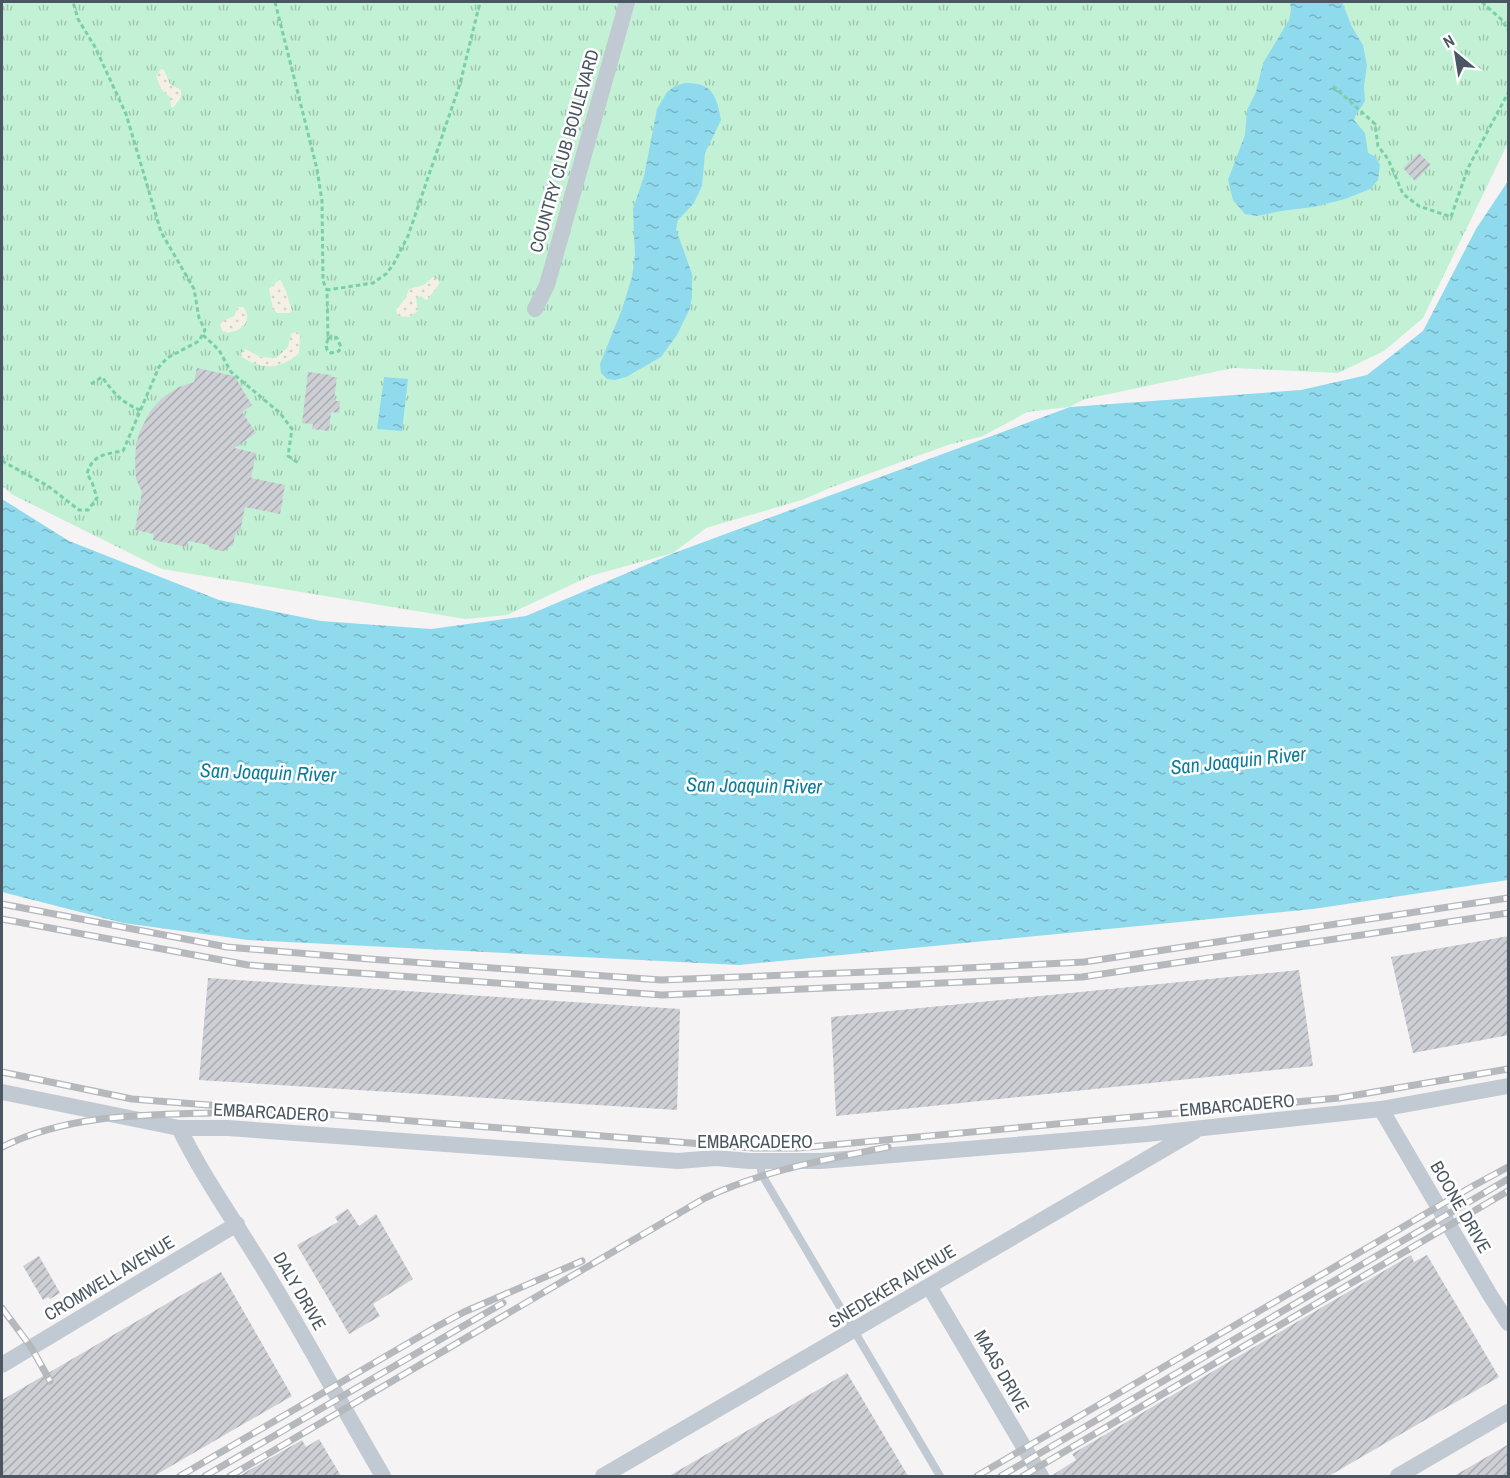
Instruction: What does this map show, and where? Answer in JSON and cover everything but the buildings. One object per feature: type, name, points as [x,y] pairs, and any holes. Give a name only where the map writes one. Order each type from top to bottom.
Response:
[{"type":"street","name":"COUNTRY CLUB BOULEVARD","points":[[535,309],[547,285],[627,2]]},
{"type":"street","name":"EMBARCADERO","points":[[2,1092],[179,1128],[285,1132],[678,1161],[716,1158],[821,1161],[1305,1119],[1381,1109],[1509,1086]]},
{"type":"street","name":"BOONE DRIVE","points":[[1381,1109],[1490,1295],[1509,1323]]},
{"type":"street","name":"DALY DRIVE","points":[[179,1128],[195,1160],[291,1314],[383,1476]]},
{"type":"street","name":"SNEDEKER AVENUE","points":[[603,1476],[1200,1128]]},
{"type":"street","name":"CROMWELL AVENUE","points":[[2,1365],[237,1224]]},
{"type":"street","name":"MAAS DRIVE","points":[[929,1286],[1041,1476]]},
{"type":"street","points":[[1398,1476],[1509,1412]]},
{"type":"lane","points":[[759,1161],[762,1175],[940,1476]]},
{"type":"path","points":[[2,461],[48,486],[79,510],[88,510],[97,498],[87,474],[94,458],[102,454],[123,451],[159,367],[167,358],[199,341],[205,330],[199,318],[194,289],[161,232],[126,114],[95,47],[78,19],[73,2]]},
{"type":"path","points":[[275,2],[317,169],[322,201],[323,281],[327,291],[328,339],[326,345],[327,350],[331,353],[339,351],[341,347],[337,338],[332,336],[328,339]]},
{"type":"path","points":[[327,291],[373,283],[386,274],[393,265],[408,236],[460,84],[480,2]]},
{"type":"path","points":[[1482,2],[1502,20],[1509,30]]},
{"type":"path","points":[[1333,86],[1375,124],[1378,146],[1388,159],[1403,194],[1419,206],[1451,217],[1468,168],[1509,93]]},
{"type":"path","points":[[203,335],[219,350],[231,372],[280,413],[292,429],[288,456],[300,464]]},
{"type":"path","points":[[91,384],[102,376],[113,393],[126,405],[140,411]]},
{"type":"green space","points":[[2,2],[1508,2],[1508,143],[1423,318],[1384,351],[1338,373],[1233,368],[1085,399],[1069,407],[1027,412],[983,436],[948,445],[802,500],[706,528],[673,553],[590,576],[507,615],[465,619],[162,569],[13,495],[2,486]]},
{"type":"sand","points":[[161,69],[164,70],[170,84],[181,90],[181,97],[174,107],[171,107],[170,97],[161,89],[156,76]]},
{"type":"sand","points":[[433,277],[438,279],[439,284],[428,299],[421,296],[416,298],[418,311],[409,317],[398,316],[396,310],[405,299],[409,289],[424,285]]},
{"type":"sand","points":[[280,279],[292,311],[289,313],[277,313],[273,309],[269,289]]},
{"type":"sand","points":[[238,307],[243,307],[246,312],[244,326],[235,331],[223,332],[220,325],[234,316]]},
{"type":"sand","points":[[297,331],[300,336],[299,353],[285,363],[264,366],[242,357],[241,353],[245,349],[260,357],[276,358],[288,347],[291,334]]},
{"type":"water","points":[[1290,2],[1342,2],[1352,27],[1363,45],[1367,65],[1364,86],[1365,101],[1354,120],[1365,133],[1368,153],[1376,157],[1380,165],[1378,180],[1370,189],[1345,199],[1257,216],[1245,214],[1233,200],[1228,180],[1245,135],[1247,110],[1256,92],[1263,63],[1289,20]]},
{"type":"water","points":[[685,83],[701,85],[712,92],[721,120],[705,153],[702,186],[694,203],[678,220],[676,229],[692,274],[690,308],[677,335],[661,357],[626,377],[615,380],[607,379],[601,373],[600,364],[632,277],[635,255],[633,209],[644,176],[657,109],[667,92]]},
{"type":"water","name":"San Joaquin River","points":[[1508,181],[1508,880],[1313,909],[739,965],[248,940],[123,923],[2,892],[2,499],[69,541],[219,600],[321,621],[431,629],[526,616],[674,553],[1070,407],[1301,390],[1367,375],[1423,331],[1476,229]]},
{"type":"water","points":[[384,377],[408,379],[402,431],[377,429]]},
{"type":"railway","points":[[2,904],[227,947],[661,980],[1084,962],[1508,898]]},
{"type":"railway","points":[[2,919],[248,965],[662,995],[1082,977],[1508,913]]},
{"type":"railway","points":[[2,1072],[132,1099],[754,1148],[798,1148],[1339,1098],[1508,1069]]},
{"type":"railway","points":[[2,1147],[27,1136],[77,1123],[130,1116],[210,1113]]},
{"type":"railway","points":[[230,1476],[705,1198],[772,1173],[888,1147]]},
{"type":"railway","points":[[977,1476],[1508,1167]]},
{"type":"railway","points":[[1001,1476],[1508,1179]]},
{"type":"railway","points":[[1023,1476],[1508,1191]]},
{"type":"railway","points":[[180,1476],[464,1312],[582,1261]]},
{"type":"railway","points":[[205,1476],[503,1303]]},
{"type":"railway","points":[[2,1308],[31,1347],[50,1381]]}]
